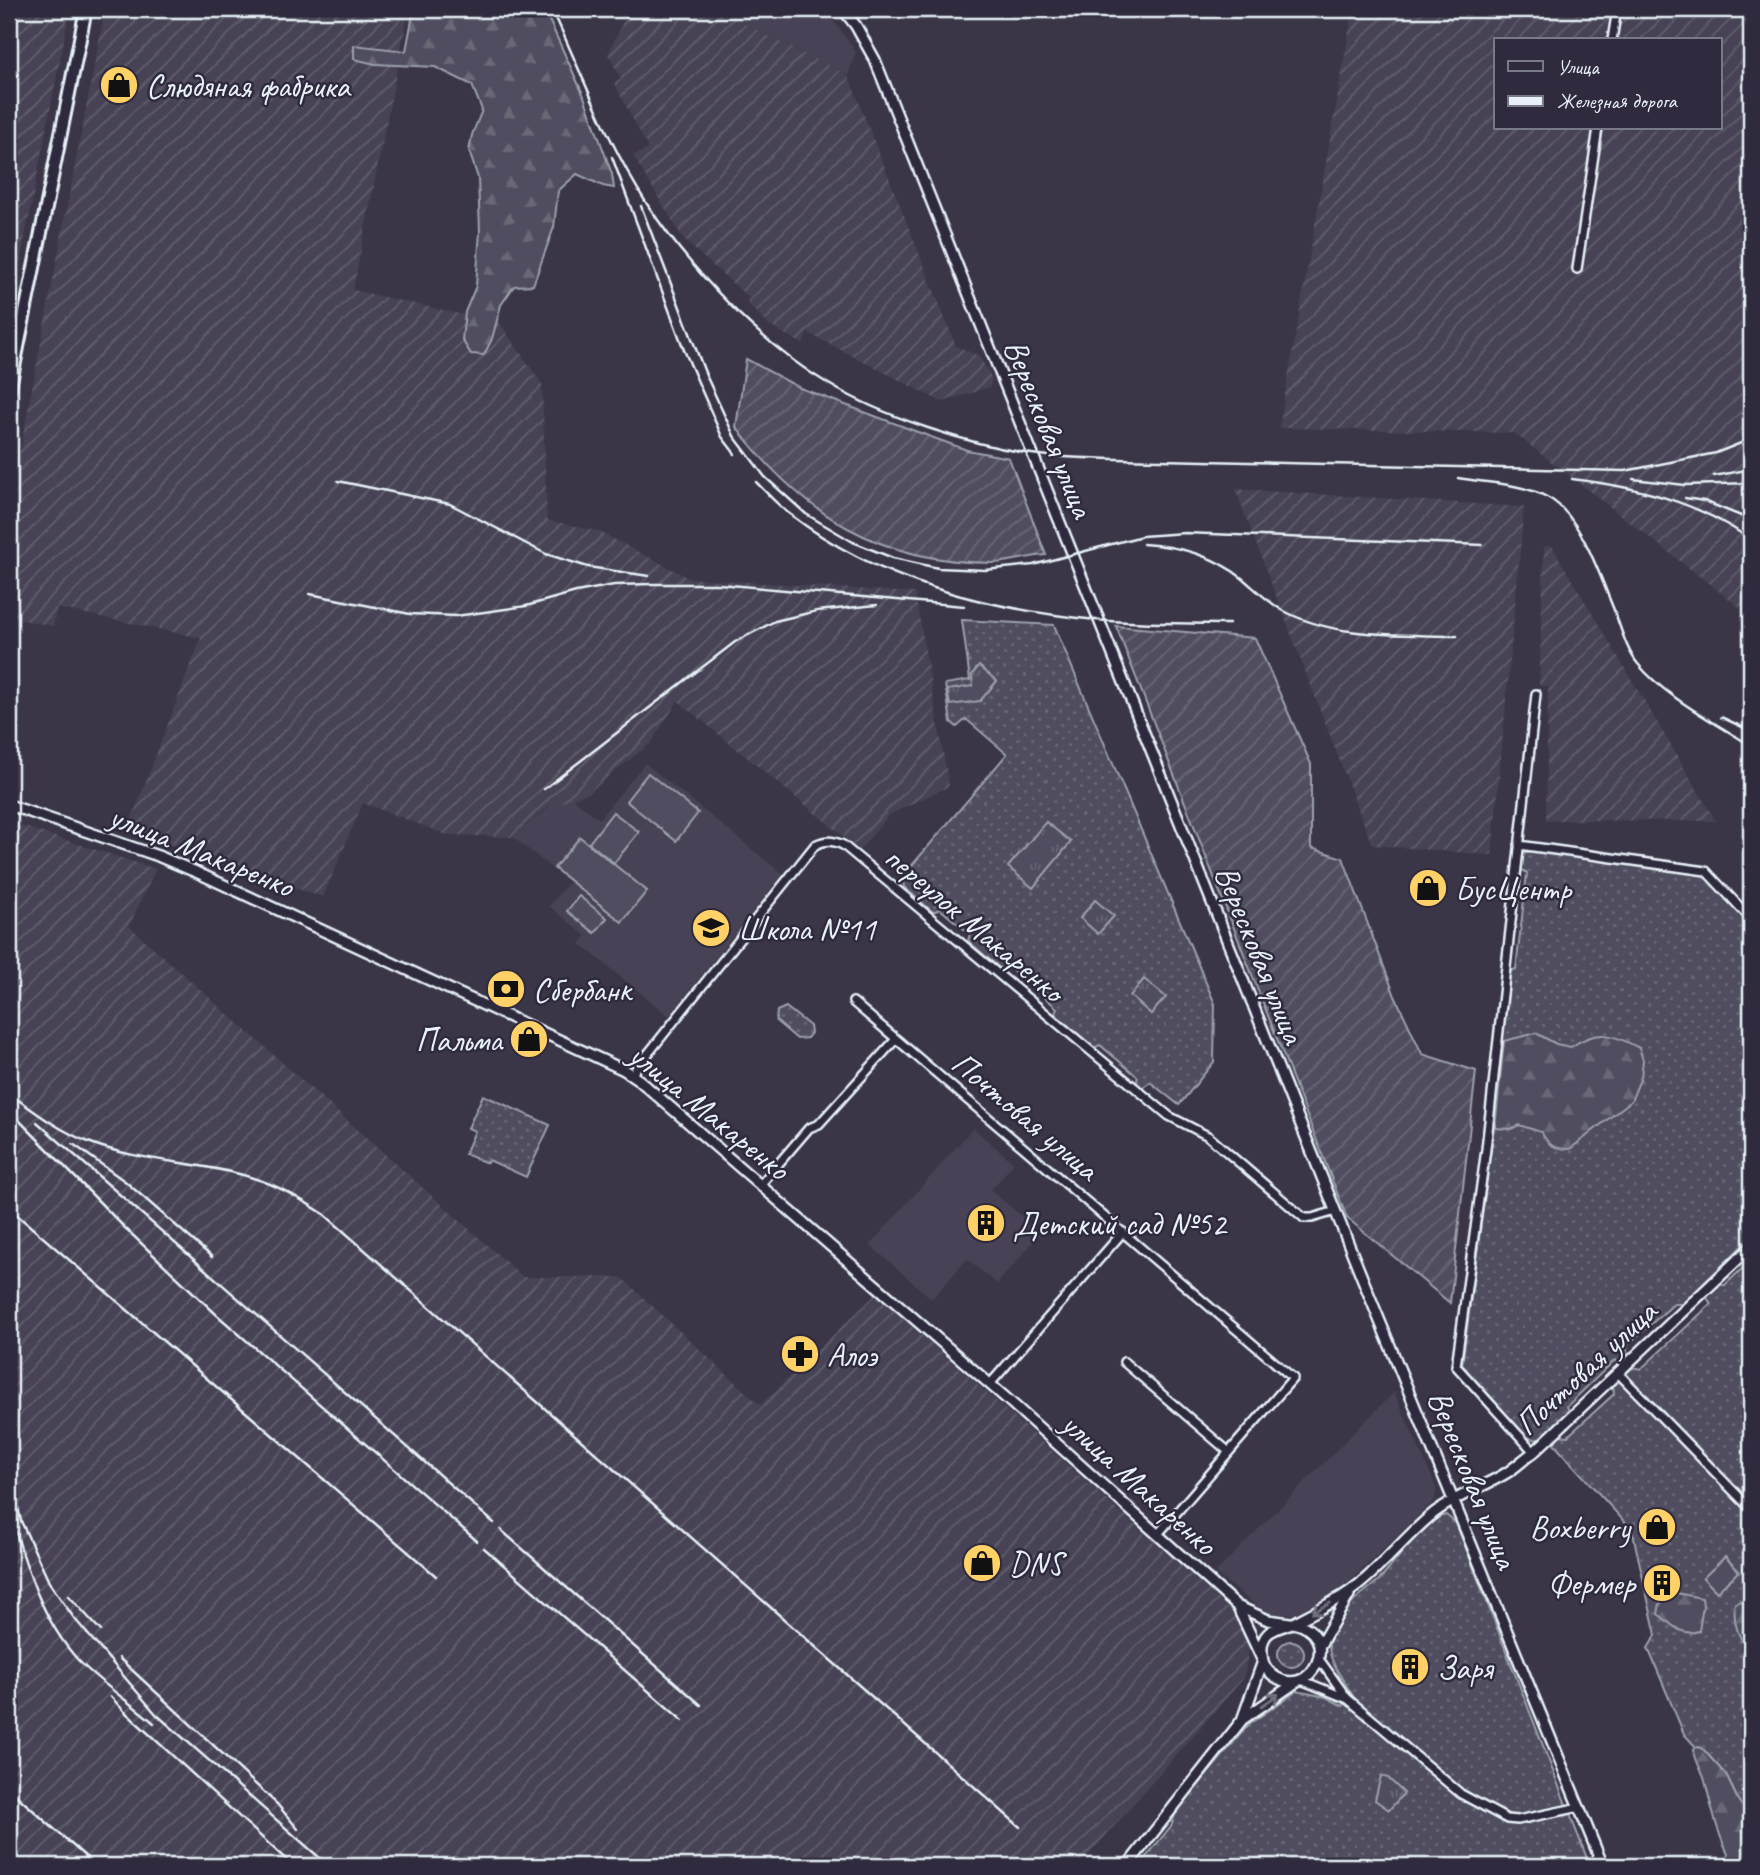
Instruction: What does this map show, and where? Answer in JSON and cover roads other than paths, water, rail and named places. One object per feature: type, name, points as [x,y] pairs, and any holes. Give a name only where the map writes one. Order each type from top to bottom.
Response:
[{"type":"main road","points":[[9,393],[86,9]]},
{"type":"street","name":"Вересковая улица","points":[[843,9],[875,60],[1336,1210],[1603,1866]]},
{"type":"street","points":[[1612,38],[1617,9]]},
{"type":"street","points":[[1577,269],[1598,130]]},
{"type":"street","points":[[1534,1452],[1456,1366],[1486,1149],[1536,694]]},
{"type":"street","name":"улица Макаренко","points":[[9,805],[158,856],[196,872],[631,1074],[990,1384],[1237,1606],[1268,1620],[1291,1623]]},
{"type":"street","name":"переулок Макаренко","points":[[631,1074],[815,845],[828,840],[835,841],[1169,1116],[1208,1136],[1304,1218],[1336,1210]]},
{"type":"street","points":[[1519,845],[1706,871],[1751,919]]},
{"type":"street","name":"Почтовая улица","points":[[853,1002],[1293,1378],[1229,1452]]},
{"type":"street","points":[[761,1184],[809,1128],[819,1124],[896,1039]]},
{"type":"street","points":[[990,1384],[1123,1233]]},
{"type":"street","name":"Почтовая улица","points":[[1291,1623],[1350,1593],[1432,1515],[1454,1499],[1508,1472],[1534,1452],[1751,1247]]},
{"type":"street","points":[[1124,1362],[1229,1452],[1158,1534]]},
{"type":"street","points":[[1618,1373],[1751,1509]]},
{"type":"street","name":"Почтовая улица","points":[[1320,1647],[1350,1593]]},
{"type":"street","name":"улица Макаренко","points":[[1237,1606],[1263,1661]]},
{"type":"street","points":[[1127,1866],[1242,1720],[1311,1673],[1319,1659],[1320,1647],[1310,1631],[1291,1623],[1268,1634],[1262,1647],[1263,1661],[1242,1720]]},
{"type":"street","points":[[1319,1659],[1348,1699],[1461,1794],[1507,1819],[1518,1820],[1580,1807]]},
{"type":"street","points":[[1263,1661],[1274,1676],[1283,1681],[1299,1680],[1348,1699]]},
{"type":"railway","points":[[552,9],[608,133],[633,181],[664,228],[705,278],[752,326],[802,367],[873,407],[926,428],[1008,450],[1064,457],[1625,471],[1716,453],[1751,439]]},
{"type":"railway","points":[[612,157],[684,350],[722,437],[735,454]]},
{"type":"railway","points":[[641,206],[706,375],[734,436],[765,477],[806,514],[853,542],[893,558],[938,568],[985,570],[1033,565],[1142,536],[1185,533],[1483,545]]},
{"type":"railway","points":[[1714,476],[1751,469]]},
{"type":"railway","points":[[1458,478],[1526,489],[1537,492],[1558,505],[1569,516],[1587,545],[1633,658],[1662,688],[1751,746]]},
{"type":"railway","points":[[1572,479],[1620,486],[1666,498],[1709,515],[1751,540]]},
{"type":"railway","points":[[1633,479],[1685,485],[1751,483]]},
{"type":"railway","points":[[338,481],[450,504],[546,554],[588,567],[649,576]]},
{"type":"railway","points":[[756,482],[786,511],[860,558],[897,575],[975,600],[1096,620],[1229,624]]},
{"type":"railway","points":[[1685,498],[1704,501],[1751,520]]},
{"type":"railway","points":[[1143,544],[1170,547],[1219,563],[1284,611],[1304,620],[1347,631],[1457,636]]},
{"type":"railway","points":[[310,594],[410,614],[456,616],[526,606],[614,585],[653,584],[719,584],[964,606]]},
{"type":"railway","points":[[544,789],[735,642],[775,621],[817,611],[877,605]]},
{"type":"railway","points":[[1721,717],[1751,731]]},
{"type":"railway","points":[[9,1093],[59,1127],[91,1143],[131,1155],[213,1168],[253,1178],[281,1189],[324,1214],[1020,1827]]},
{"type":"railway","points":[[9,1110],[124,1227],[217,1315],[477,1541]]},
{"type":"railway","points":[[37,1122],[494,1523]]},
{"type":"railway","points":[[73,1144],[126,1182],[212,1257]]},
{"type":"railway","points":[[9,1208],[436,1576]]},
{"type":"railway","points":[[9,1468],[21,1521],[49,1582],[74,1618],[156,1714],[329,1866]]},
{"type":"railway","points":[[13,1523],[38,1595],[66,1645],[96,1677],[154,1723]]},
{"type":"railway","points":[[501,1530],[701,1705]]},
{"type":"railway","points":[[484,1548],[683,1721]]},
{"type":"railway","points":[[69,1596],[101,1631]]},
{"type":"railway","points":[[119,1658],[277,1804],[298,1829]]},
{"type":"railway","points":[[111,1697],[293,1866]]},
{"type":"railway","points":[[9,1789],[96,1866]]},
{"type":"place","name":"Слюдяная фабрика","points":[[119,85]]},
{"type":"place","name":"БусЦентр","points":[[1428,888]]},
{"type":"place","name":"Школа №11","points":[[711,928]]},
{"type":"place","name":"Сбербанк","points":[[506,989]]},
{"type":"place","name":"Пальма","points":[[529,1039]]},
{"type":"place","name":"Детский сад №52","points":[[986,1223]]},
{"type":"place","name":"Алоэ","points":[[800,1354]]},
{"type":"place","name":"Boxberry","points":[[1657,1527]]},
{"type":"place","name":"DNS","points":[[982,1563]]},
{"type":"place","name":"Фермер","points":[[1662,1583]]},
{"type":"place","name":"Заря","points":[[1410,1667]]}]
